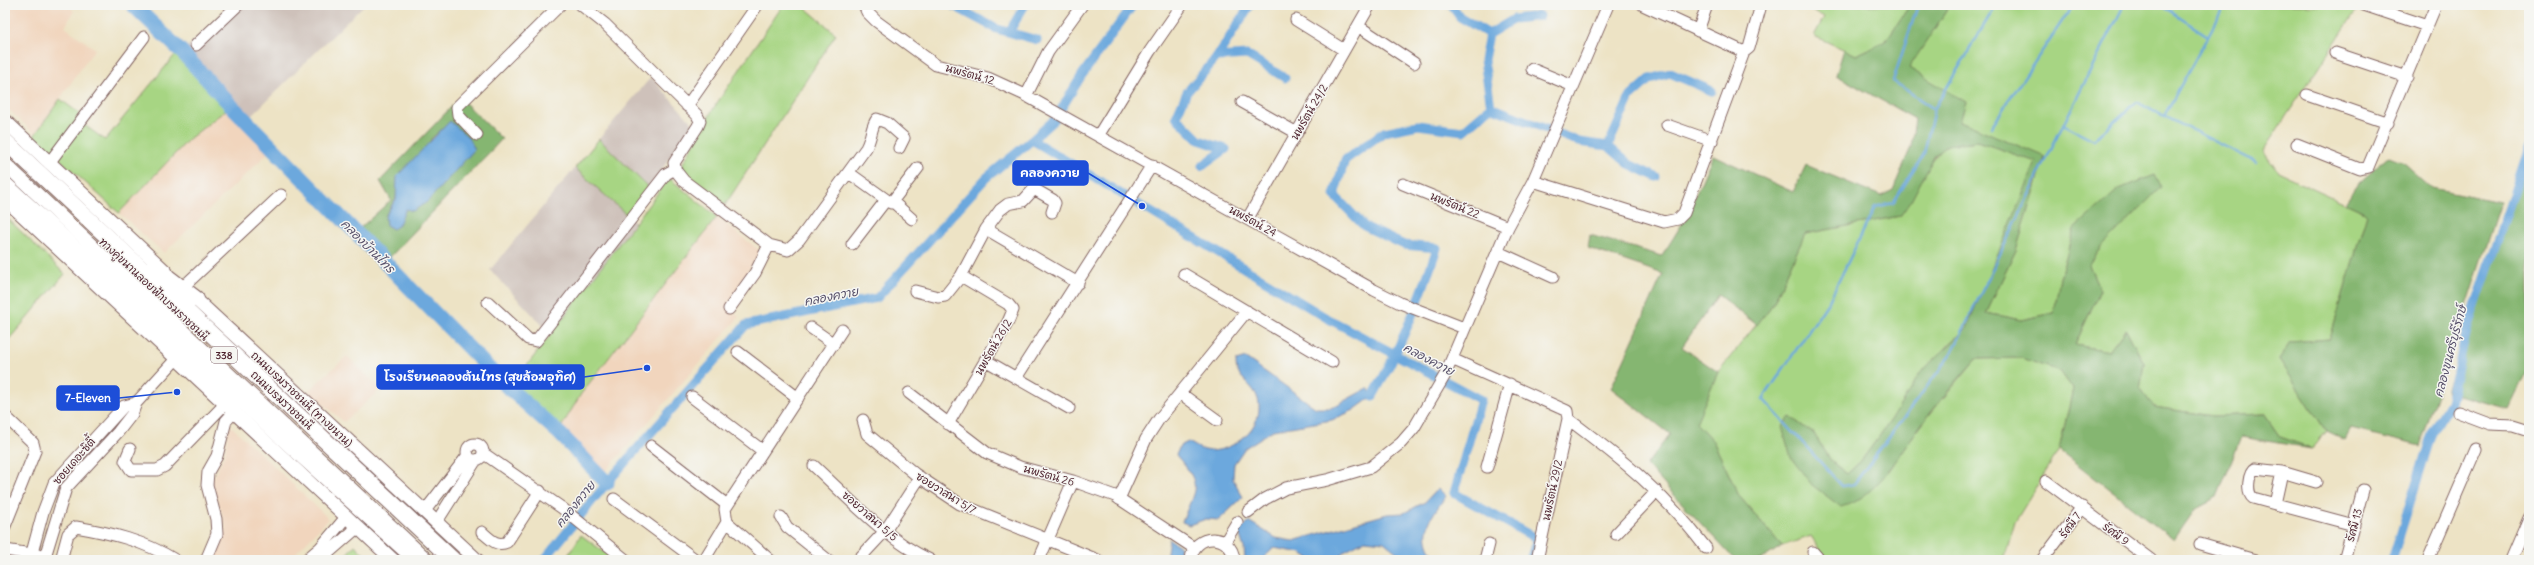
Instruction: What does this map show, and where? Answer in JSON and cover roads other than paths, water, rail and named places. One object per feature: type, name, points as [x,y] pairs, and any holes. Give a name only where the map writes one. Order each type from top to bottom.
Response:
[{"type":"highway","name":"ถนนบรมราชชนนี","points":[[5,141],[453,560]]},
{"type":"highway","name":"338","points":[[5,185],[417,560]]},
{"type":"highway","points":[[79,210],[196,299]]},
{"type":"highway","points":[[64,240],[76,255],[114,290],[148,326],[152,335]]},
{"type":"main road","name":"ถนนบรมราชชนนี (ทางขนาน)","points":[[5,121],[424,512],[478,560]]},
{"type":"main road","name":"ทางคู่ขนานลอยฟ้าบรมราชชนนี","points":[[5,149],[443,560]]},
{"type":"main road","name":"ทางคู่ขนานลอยฟ้าบรมราชชนนี","points":[[5,164],[427,560]]},
{"type":"main road","points":[[5,199],[393,560]]},
{"type":"main road","points":[[287,460],[357,516],[405,560]]},
{"type":"main road","points":[[408,497],[468,560]]},
{"type":"street","points":[[196,45],[238,5]]},
{"type":"street","points":[[477,135],[458,115],[457,107],[560,5]]},
{"type":"street","points":[[581,5],[605,24],[687,106],[700,121],[674,163],[684,181],[769,245],[790,250],[849,173],[870,140],[877,119],[887,123],[904,138],[899,148]]},
{"type":"street","name":"นพรัตน์ 12","points":[[864,5],[867,12],[876,21],[936,65],[988,78],[1045,106]]},
{"type":"street","points":[[1026,96],[1048,52],[1082,5]]},
{"type":"street","points":[[1098,136],[1150,51],[1182,5]]},
{"type":"street","name":"นพรัตน์ 24/2","points":[[1248,218],[1370,5]]},
{"type":"street","points":[[1248,512],[1265,499],[1286,488],[1327,480],[1371,467],[1381,461],[1414,428],[1445,375],[1508,227],[1533,181],[1608,5]]},
{"type":"street","points":[[1643,5],[1744,52]]},
{"type":"street","points":[[1698,31],[1707,5]]},
{"type":"street","points":[[1533,181],[1664,222],[1673,221],[1684,213],[1744,52],[1749,48],[1761,5]]},
{"type":"street","points":[[2364,5],[2427,26]]},
{"type":"street","points":[[2297,144],[2360,169],[2368,167],[2388,123],[2436,5]]},
{"type":"street","points":[[687,106],[756,7]]},
{"type":"street","points":[[1296,20],[1344,50]]},
{"type":"street","points":[[1358,26],[1414,63]]},
{"type":"street","points":[[49,163],[144,37]]},
{"type":"street","points":[[2336,53],[2407,77]]},
{"type":"street","points":[[1532,69],[1573,86]]},
{"type":"street","points":[[2307,95],[2388,123]]},
{"type":"street","points":[[1242,102],[1297,133]]},
{"type":"street","name":"นพรัตน์ 24","points":[[1045,106],[1400,303],[1464,328]]},
{"type":"street","points":[[1667,125],[1712,141]]},
{"type":"street","points":[[1016,378],[1137,191],[1152,165]]},
{"type":"street","points":[[852,244],[918,168]]},
{"type":"street","points":[[488,302],[528,339],[536,341],[666,174],[676,169]]},
{"type":"street","points":[[849,173],[912,219]]},
{"type":"street","name":"นพรัตน์ 22","points":[[1402,184],[1508,227]]},
{"type":"street","points":[[915,291],[938,297],[945,296],[961,276],[986,229],[1004,207],[1008,204],[1022,201],[1032,190],[1054,200],[1055,203],[1052,212]]},
{"type":"street","points":[[183,286],[281,195]]},
{"type":"street","points":[[986,229],[1078,283]]},
{"type":"street","points":[[729,309],[755,273],[769,245]]},
{"type":"street","points":[[1498,252],[1553,278]]},
{"type":"street","points":[[1184,274],[1332,362]]},
{"type":"street","name":"นพรัตน์ 26/2","points":[[948,424],[1008,322],[1013,310],[1008,304],[961,276]]},
{"type":"street","points":[[1119,500],[1146,439],[1180,393],[1246,311]]},
{"type":"street","points":[[811,328],[834,344]]},
{"type":"street","points":[[770,560],[727,522],[724,513],[727,505],[842,330]]},
{"type":"street","points":[[738,352],[798,398]]},
{"type":"street","name":"ซอยเดอะซิตี้","points":[[44,558],[66,488],[118,432],[132,414],[136,403],[177,358]]},
{"type":"street","points":[[1452,359],[1566,408],[1568,419],[1618,456],[1657,491],[1680,513],[1706,548]]},
{"type":"street","points":[[985,360],[1069,408]]},
{"type":"street","points":[[1487,467],[1510,384]]},
{"type":"street","name":"นพรัตน์ 26","points":[[909,393],[987,453],[1020,467],[1074,481],[1119,500],[1194,548]]},
{"type":"street","points":[[1180,393],[1217,420]]},
{"type":"street","points":[[692,397],[762,451]]},
{"type":"street","name":"ซอยเดอะซิตี้","points":[[31,557],[43,512],[54,483],[124,406],[136,403]]},
{"type":"street","points":[[130,449],[125,461],[131,470],[157,470],[165,466],[230,407]]},
{"type":"street","points":[[206,560],[217,534],[216,519],[207,485],[208,472],[217,456],[230,407]]},
{"type":"street","points":[[2458,412],[2490,424],[2513,425],[2529,430]]},
{"type":"street","points":[[5,416],[28,438],[34,447],[9,506],[5,526]]},
{"type":"street","name":"นพรัตน์ 29/2","points":[[1537,560],[1568,419]]},
{"type":"street","name":"ซอยวาสนา 5/7","points":[[863,420],[867,434],[920,477],[976,512],[1049,539],[1098,560]]},
{"type":"street","points":[[108,423],[118,432]]},
{"type":"street","points":[[651,446],[727,505]]},
{"type":"street","points":[[2428,560],[2476,449]]},
{"type":"street","points":[[476,456],[540,491],[626,560]]},
{"type":"street","points":[[424,512],[476,456]]},
{"type":"street","points":[[436,523],[476,456]]},
{"type":"street","name":"ซอยวาสนา 5/5","points":[[814,466],[884,531],[915,553],[930,560]]},
{"type":"street","points":[[2316,482],[2282,472],[2255,469],[2250,474],[2250,495],[2275,504],[2354,525]]},
{"type":"street","points":[[2275,504],[2282,472]]},
{"type":"street","points":[[858,560],[884,531],[920,477]]},
{"type":"street","points":[[1039,560],[1074,481]]},
{"type":"street","name":"รัศมี 9","points":[[2046,481],[2151,560]]},
{"type":"street","name":"รัศมี 13","points":[[2344,560],[2363,490]]},
{"type":"street","points":[[482,532],[496,543],[502,544],[508,542],[540,491]]},
{"type":"street","points":[[1616,534],[1657,491]]},
{"type":"street","points":[[614,499],[696,560]]},
{"type":"street","name":"รัศมี 7","points":[[2042,560],[2082,507]]},
{"type":"street","points":[[306,560],[320,548],[347,516]]},
{"type":"street","points":[[781,517],[787,527],[828,560]]},
{"type":"street","points":[[2511,560],[2529,518]]},
{"type":"street","points":[[704,560],[727,522]]},
{"type":"street","points":[[1225,542],[1237,522]]},
{"type":"street","points":[[61,560],[68,534],[76,527],[109,533],[140,543],[175,560]]},
{"type":"street","points":[[320,560],[358,527]]},
{"type":"street","points":[[1191,560],[1194,548],[1204,540],[1210,538],[1225,542],[1233,551],[1234,560]]},
{"type":"street","points":[[1485,560],[1490,544]]},
{"type":"street","points":[[2200,544],[2238,557],[2255,560]]},
{"type":"street","points":[[5,550],[31,557],[44,558]]},
{"type":"water","points":[[450,121],[467,136],[475,149],[427,202],[413,211],[406,209],[398,226],[393,229],[386,225],[385,216],[396,199],[397,176]]},
{"type":"water","points":[[1246,358],[1316,408],[1331,408],[1368,388],[1373,396],[1354,410],[1332,420],[1273,430],[1245,448],[1234,464],[1233,479],[1243,497],[1219,520],[1206,519],[1189,525],[1182,522],[1191,501],[1194,487],[1193,480],[1185,465],[1176,455],[1180,446],[1188,442],[1205,450],[1214,451],[1223,449],[1233,445],[1241,439],[1255,424],[1258,415],[1258,399],[1254,391],[1241,376],[1236,367],[1236,361]]},
{"type":"water","points":[[1438,488],[1446,496],[1431,520],[1427,535],[1431,551],[1438,560],[1406,560],[1384,542],[1365,540],[1344,551],[1337,560],[1312,560],[1301,553],[1274,548],[1261,560],[1245,560],[1244,548],[1238,530],[1250,522],[1276,538],[1293,541],[1387,514],[1404,513],[1425,502]]},
{"type":"water","points":[[1169,539],[1180,546],[1178,560],[1166,560]]},
{"type":"waterway","name":"คลองบ้านไทร","points":[[133,5],[181,51],[223,97],[503,383],[560,434],[607,483]]},
{"type":"waterway","points":[[952,5],[997,29],[1037,40]]},
{"type":"waterway","points":[[1009,32],[1025,5]]},
{"type":"waterway","points":[[1032,140],[1055,119],[1082,75],[1133,5]]},
{"type":"waterway","points":[[1217,57],[1250,5]]},
{"type":"waterway","points":[[1451,5],[1460,17],[1489,34]]},
{"type":"waterway","points":[[1918,5],[1893,81],[1934,109],[1924,154],[1893,203],[1875,207],[1829,301],[1763,399],[1842,486],[1854,484],[1952,353],[2054,143],[2124,5]]},
{"type":"waterway","points":[[1934,109],[1996,5]]},
{"type":"waterway","points":[[1991,127],[2073,5]]},
{"type":"waterway","points":[[2160,5],[2208,36]]},
{"type":"waterway","points":[[2164,116],[2225,5]]},
{"type":"waterway","points":[[1373,396],[1409,324],[1437,248],[1404,245],[1364,226],[1334,195],[1345,160],[1384,132],[1418,125],[1463,131],[1491,107],[1484,60],[1489,34],[1514,19],[1540,16]]},
{"type":"waterway","points":[[1202,166],[1226,149],[1199,140],[1176,117],[1187,92],[1217,57],[1247,55],[1285,78]]},
{"type":"waterway","points":[[1491,107],[1579,142],[1608,146],[1630,97],[1650,79],[1670,73],[1712,91]]},
{"type":"waterway","points":[[2063,124],[2094,140],[2136,102],[2256,162]]},
{"type":"waterway","name":"คลองควาย","points":[[544,560],[607,483],[746,325],[877,298],[986,178],[1032,140],[1325,317],[1481,400],[1454,493],[1537,539],[1530,560]]},
{"type":"waterway","points":[[1608,146],[1629,164],[1656,177]]},
{"type":"waterway","name":"คลองขุนศรีบุรีรักษ์","points":[[2392,560],[2432,433],[2450,402],[2467,330],[2529,148]]},
{"type":"place","name":"คลองควาย","points":[[1142,206]]},
{"type":"place","name":"โรงเรียนคลองต้นไทร (สุขล้อมอุทิศ)","points":[[647,368]]},
{"type":"place","name":"7-Eleven","points":[[177,392]]}]
